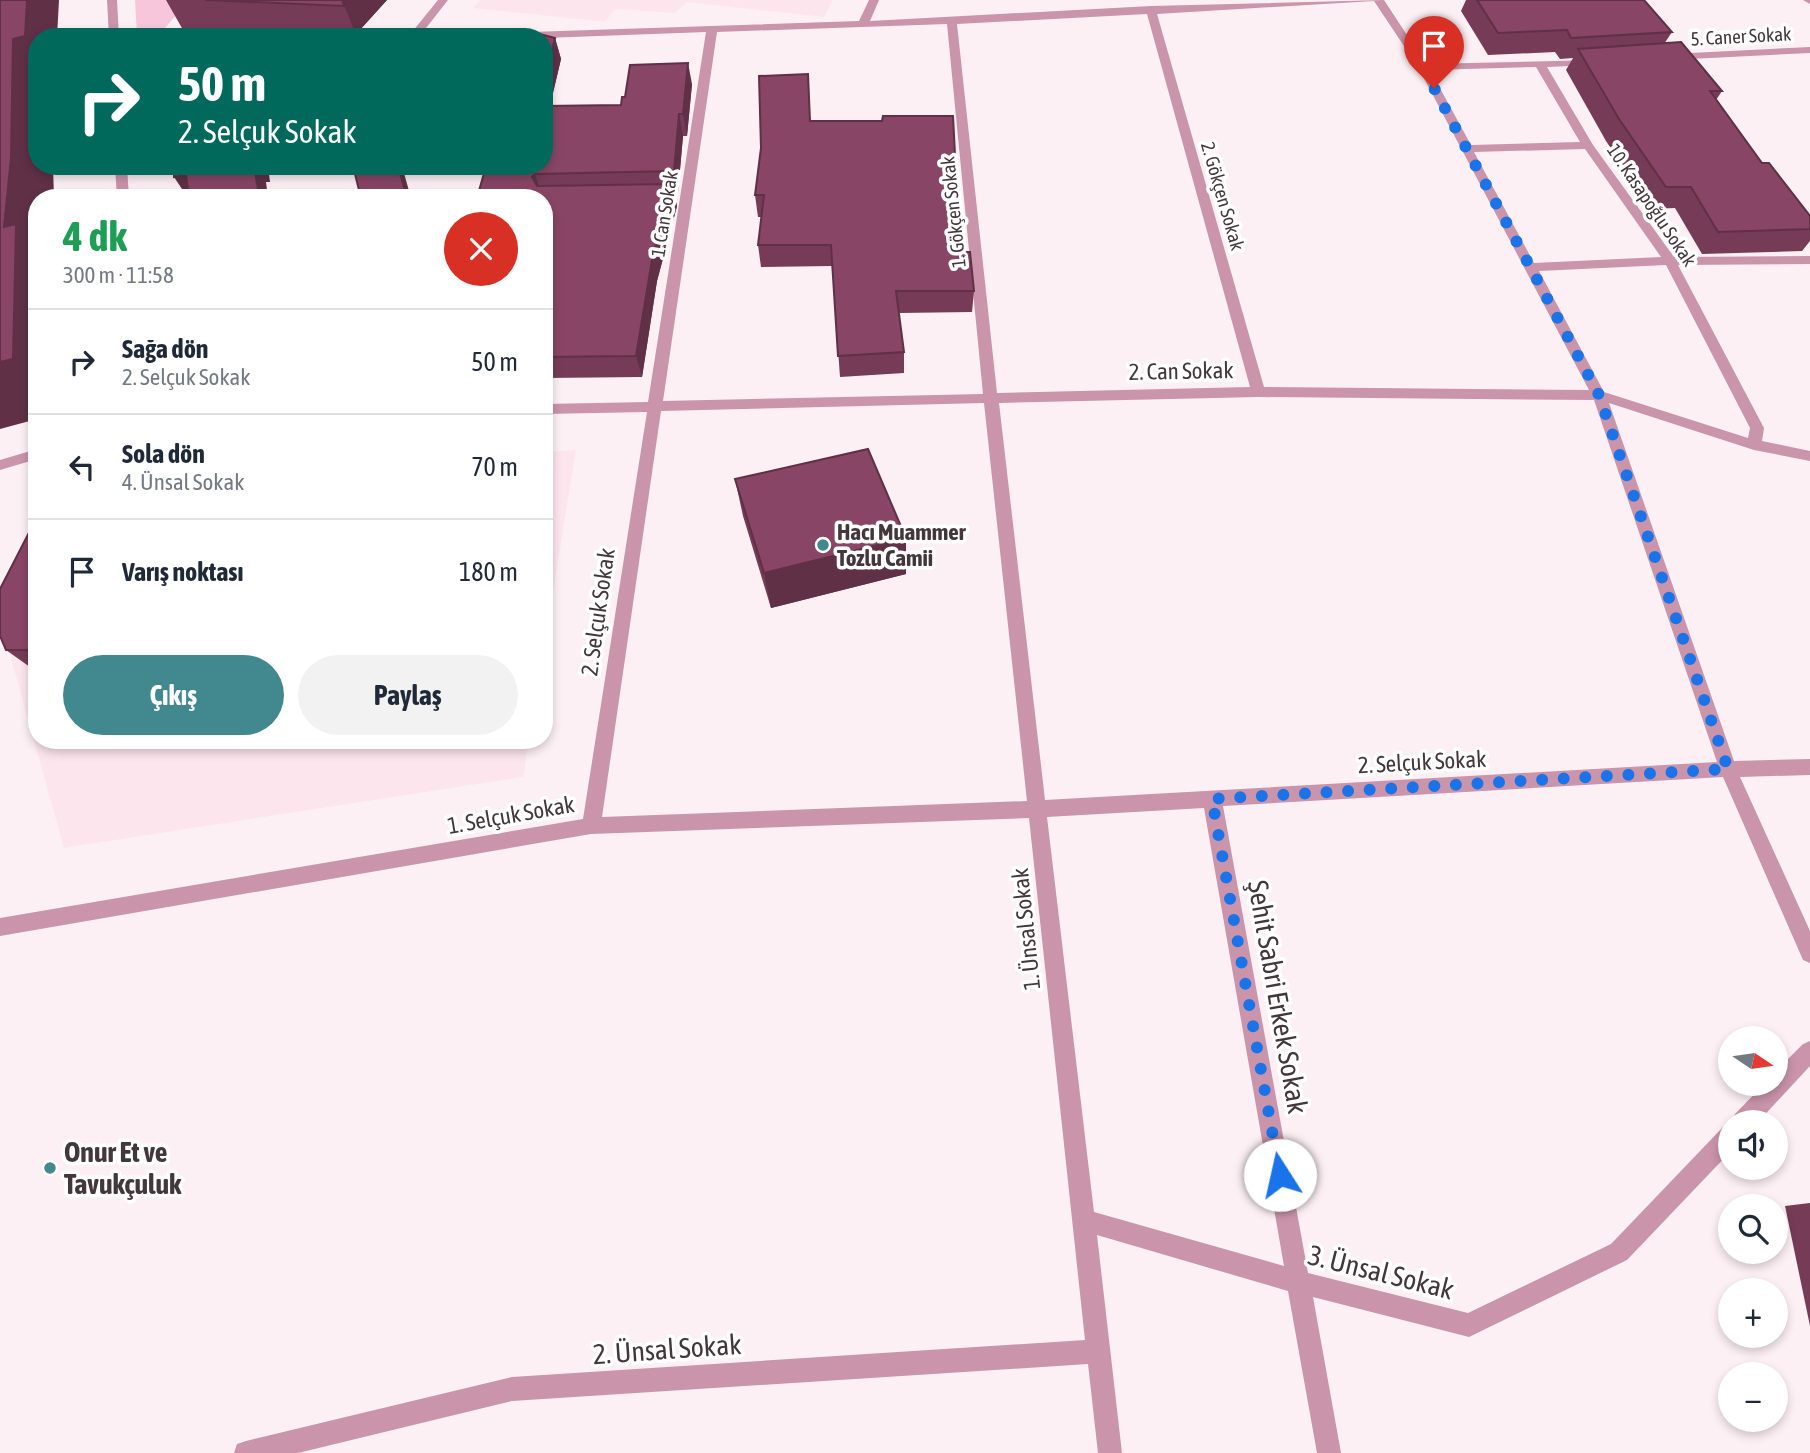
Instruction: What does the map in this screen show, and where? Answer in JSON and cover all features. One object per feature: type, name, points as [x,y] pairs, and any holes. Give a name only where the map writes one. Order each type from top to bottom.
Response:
[{"type":"street","points":[[112,0],[114,28]]},
{"type":"street","points":[[187,28],[213,0]]},
{"type":"street","points":[[420,28],[443,0]]},
{"type":"street","points":[[863,24],[874,0]]},
{"type":"street","points":[[553,34],[952,21],[1370,0]]},
{"type":"street","points":[[1379,0],[1423,68],[1599,395],[1728,769],[1810,953]]},
{"type":"street","name":"2. Gökçen Sokak","points":[[1151,9],[1258,392]]},
{"type":"street","name":"1. Gökçen Sokak","points":[[952,21],[991,398]]},
{"type":"street","name":"1. Can Sokak","points":[[654,404],[679,199],[712,29]]},
{"type":"street","name":"5. Caner Sokak","points":[[1681,67],[1665,54],[1810,50]]},
{"type":"street","points":[[1423,68],[1541,66],[1606,61]]},
{"type":"street","name":"10. Kasapoğlu Sokak","points":[[1541,66],[1588,145],[1670,261],[1757,428],[1754,445]]},
{"type":"street","points":[[1465,149],[1588,145]]},
{"type":"street","points":[[1529,267],[1670,261],[1810,260]]},
{"type":"street","name":"2. Can Sokak","points":[[553,409],[654,404],[1258,392],[1599,395],[1754,445],[1810,456]]},
{"type":"street","name":"1. Ünsal Sokak","points":[[991,398],[1110,1453]]},
{"type":"street","name":"2. Selçuk Sokak","points":[[591,826],[654,404]]},
{"type":"street","points":[[0,465],[28,457]]},
{"type":"street","name":"2. Selçuk Sokak","points":[[1037,809],[1728,769],[1810,767]]},
{"type":"street","name":"Şehit Sabri Erkek Sokak","points":[[1212,799],[1329,1453]]},
{"type":"street","name":"1. Selçuk Sokak","points":[[0,927],[591,826],[1037,809]]},
{"type":"street","points":[[1754,1110],[1810,1051]]},
{"type":"street","name":"3. Ünsal Sokak","points":[[1083,1220],[1299,1282],[1469,1325],[1619,1252],[1718,1149]]},
{"type":"street","name":"2. Ünsal Sokak","points":[[246,1453],[512,1389],[1098,1350]]},
{"type":"shaded area","points":[[135,0],[189,0],[165,28],[137,28]]},
{"type":"shaded area","points":[[480,0],[833,0],[824,17],[687,2],[675,13],[615,9],[605,22],[473,8]]},
{"type":"shaded area","points":[[576,450],[553,592],[553,451]]},
{"type":"shaded area","points":[[28,590],[28,719],[5,637]]},
{"type":"shaded area","points":[[36,749],[528,749],[523,777],[64,848]]},
{"type":"building","points":[[0,0],[27,0],[25,36],[13,39],[11,158],[4,227],[16,224],[13,359],[0,362]]},
{"type":"building","points":[[205,0],[342,0],[344,6]]},
{"type":"building","points":[[1477,0],[1644,0],[1672,32],[1571,38],[1567,30],[1498,33]]},
{"type":"building","points":[[1681,42],[1722,91],[1710,91],[1762,163],[1769,163],[1810,216],[1810,229],[1718,232],[1691,187],[1666,187],[1619,119],[1578,49]]},
{"type":"building","points":[[688,63],[683,114],[679,114],[674,171],[553,174],[553,106],[621,105],[622,97],[625,97],[630,65]]},
{"type":"building","points":[[808,74],[810,121],[882,121],[883,116],[953,116],[960,252],[970,252],[974,291],[896,291],[904,352],[838,356],[831,245],[758,245],[764,195],[755,195],[761,148],[759,76]]},
{"type":"building","points":[[186,175],[256,175],[258,189],[188,189]]},
{"type":"building","points":[[355,175],[401,175],[404,189],[359,189]]},
{"type":"building","points":[[483,175],[534,175],[532,177],[537,186],[672,184],[652,260],[636,356],[553,357],[553,189],[480,189]]},
{"type":"building","points":[[868,449],[906,538],[764,573],[735,479]]},
{"type":"building","points":[[28,535],[28,650],[6,650],[0,636],[0,589]]},
{"type":"place","name":"Hacı Muammer Tozlu Camii","points":[[823,545]]},
{"type":"place","name":"Onur Et ve Tavukçuluk","points":[[50,1168]]},
{"type":"route","points":[[1280,1175],[1212,799],[1728,769],[1599,395],[1434,88]]}]
